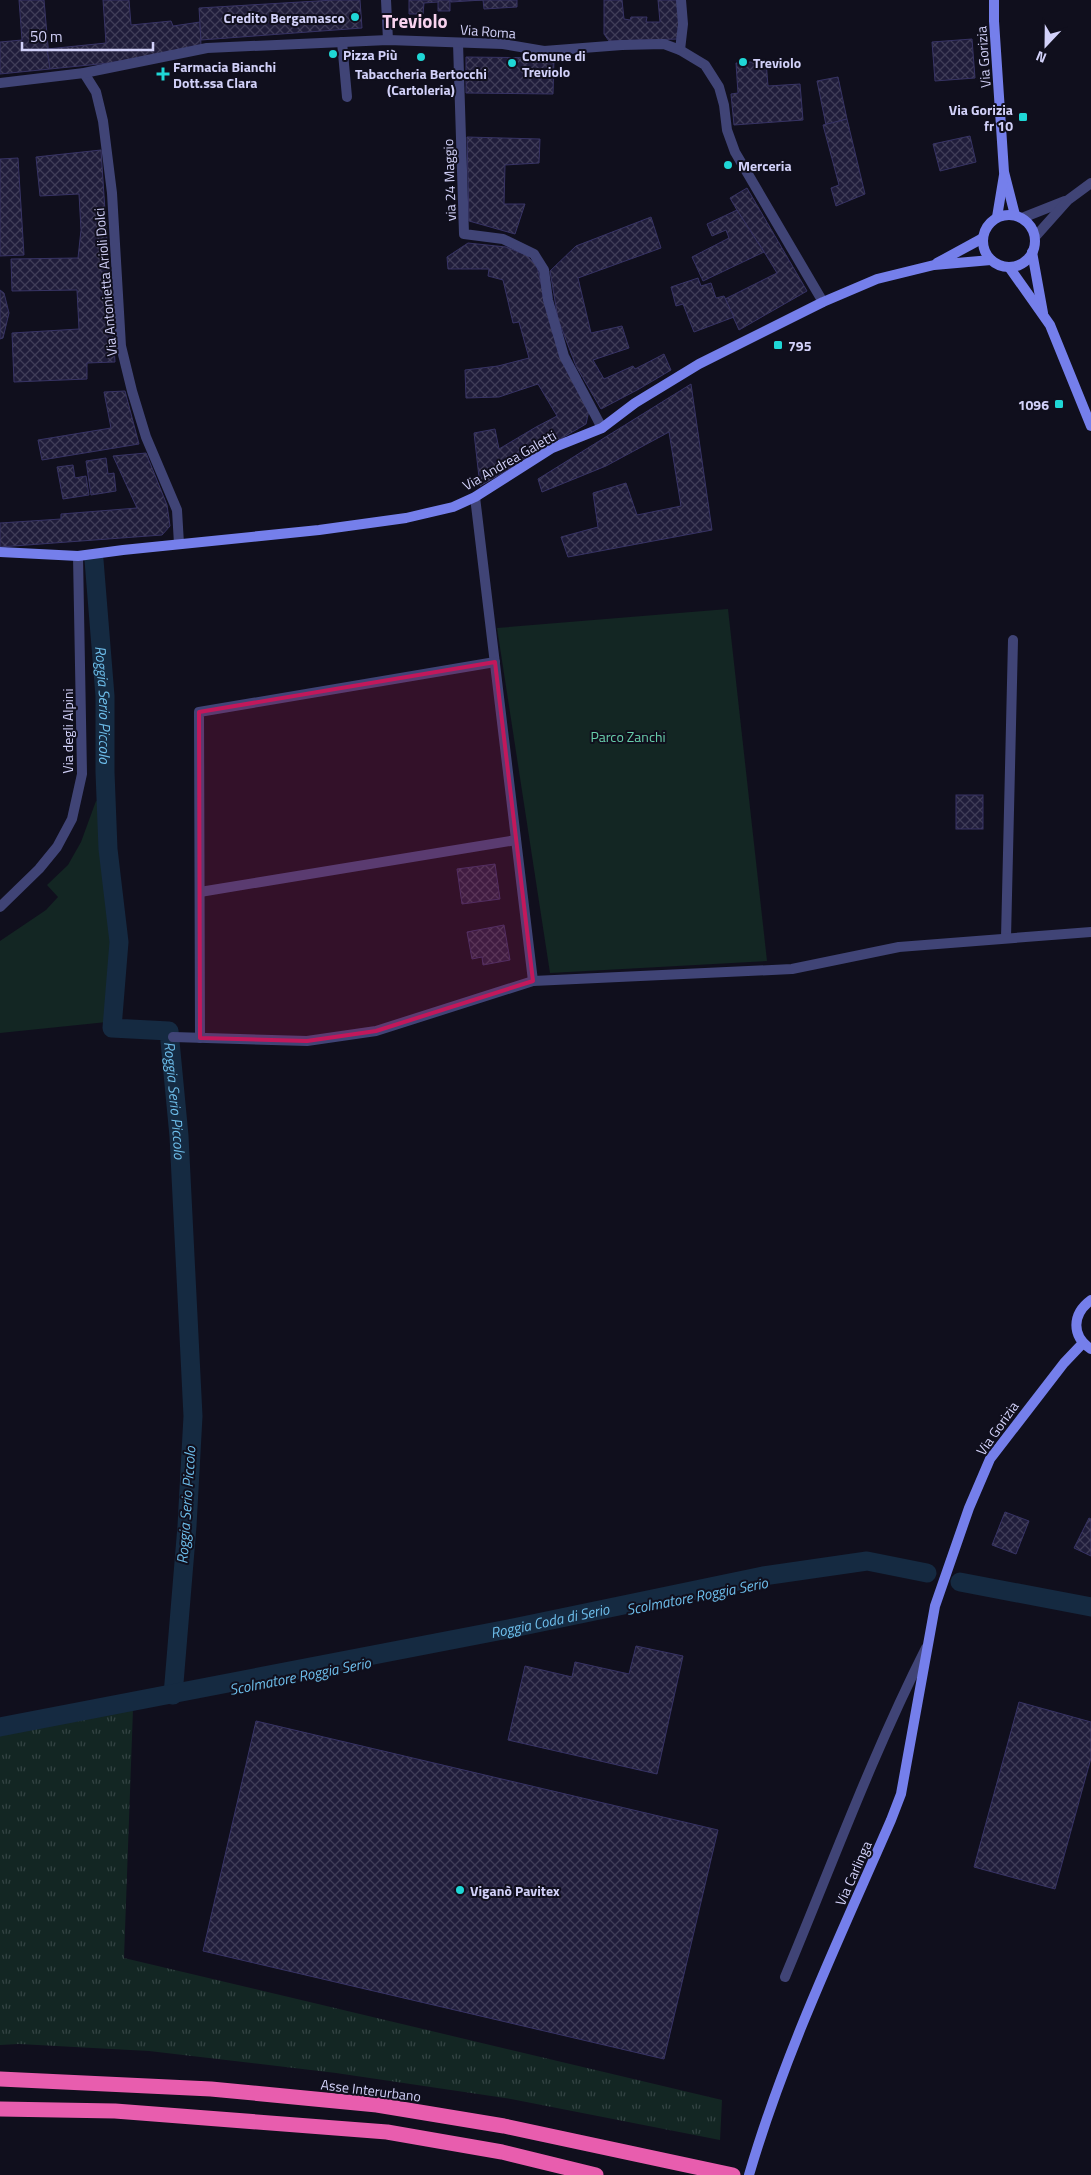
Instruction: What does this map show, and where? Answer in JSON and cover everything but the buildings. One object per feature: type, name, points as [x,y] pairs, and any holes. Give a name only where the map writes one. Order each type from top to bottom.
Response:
[{"type":"highway","name":"Asse Interurbano","points":[[0,2079],[212,2089],[376,2105],[504,2126],[733,2175]]},
{"type":"highway","points":[[0,2109],[115,2111],[386,2132],[502,2152],[596,2175]]},
{"type":"street","points":[[386,0],[388,40]]},
{"type":"street","points":[[680,50],[683,24],[682,0]]},
{"type":"street","name":"Via Gorizia","points":[[994,0],[1004,172],[996,218]]},
{"type":"street","name":"Via Roma","points":[[0,83],[84,73],[208,48],[388,40],[503,44],[544,51],[622,44],[664,44],[680,50],[705,65],[718,87],[724,105],[727,130],[734,152],[823,302]]},
{"type":"street","points":[[342,42],[347,97]]},
{"type":"street","name":"via 24 Maggio","points":[[458,43],[464,234],[503,239],[534,254],[544,270],[548,300],[564,356],[602,428]]},
{"type":"street","name":"Via Antonietta Arioli Dolci","points":[[84,73],[96,92],[103,121],[112,193],[121,346],[146,437],[177,510],[179,544]]},
{"type":"street","name":"Via Gorizia","points":[[1004,172],[1019,216]]},
{"type":"street","points":[[1044,316],[1032,252],[1035,236],[1068,200],[1091,183]]},
{"type":"street","points":[[1032,252],[1023,263],[1009,267],[1003,266],[991,260],[983,246],[985,229],[1002,215],[1019,216],[1068,200]]},
{"type":"street","points":[[1019,216],[1028,222],[1035,236]]},
{"type":"street","name":"Via Andrea Galetti","points":[[934,265],[983,238]]},
{"type":"street","name":"Via Andrea Galetti","points":[[0,552],[78,556],[320,530],[406,518],[452,507],[475,497],[552,448],[602,428],[635,404],[699,364],[823,302],[877,279],[934,265],[991,260]]},
{"type":"street","points":[[1009,267],[1050,325],[1091,426]]},
{"type":"street","points":[[475,497],[533,981]]},
{"type":"street","name":"Via degli Alpini","points":[[0,907],[39,869],[58,847],[72,819],[82,774],[78,556]]},
{"type":"street","points":[[1006,938],[1013,640]]},
{"type":"street","points":[[200,1038],[200,712],[495,662]]},
{"type":"street","points":[[200,892],[516,840]]},
{"type":"street","points":[[173,1038],[307,1041],[376,1031],[533,981],[792,969],[898,947],[1091,932]]},
{"type":"street","name":"Via Gorizia","points":[[946,1572],[969,1508],[990,1459],[1064,1363],[1087,1346],[1078,1335],[1076,1325],[1077,1315],[1083,1306],[1091,1300]]},
{"type":"street","name":"Via Carlinga","points":[[749,2175],[784,2068],[891,1820],[900,1794],[927,1645],[946,1572]]},
{"type":"street","points":[[785,1976],[876,1754],[927,1645]]},
{"type":"highlighted area","points":[[495,662],[533,981],[376,1031],[307,1041],[200,1038],[199,712]]},
{"type":"green space","name":"Parco Zanchi","points":[[728,609],[767,961],[550,973],[497,628]]},
{"type":"green space","points":[[96,801],[102,803],[102,851],[113,939],[107,1022],[0,1033],[0,941],[46,910],[58,897],[47,885],[68,865],[81,842]]},
{"type":"green space","points":[[133,1709],[124,1958],[722,2100],[720,2140],[511,2099],[336,2073],[149,2051],[19,2044],[0,2045],[0,1735]]},
{"type":"waterway","name":"Roggia Serio Piccolo","points":[[94,560],[105,696],[108,849],[119,942],[112,1028],[169,1031],[179,1136],[193,1416],[187,1526],[173,1695]]},
{"type":"waterway","name":"Roggia Coda di Serio","points":[[0,1727],[513,1628],[763,1576],[867,1561],[927,1573]]},
{"type":"waterway","name":"Scolmatore Roggia Serio","points":[[960,1582],[1091,1607]]},
{"type":"place","name":"Credito Bergamasco","points":[[355,17]]},
{"type":"place","name":"Pizza Più","points":[[333,54]]},
{"type":"place","name":"Tabaccheria Bertocchi (Cartoleria)","points":[[421,57]]},
{"type":"place","name":"Treviolo","points":[[743,62]]},
{"type":"place","name":"Comune di Treviolo","points":[[512,63]]},
{"type":"place","name":"Farmacia Bianchi Dott.ssa Clara","points":[[163,74]]},
{"type":"place","name":"Via Gorizia fr 10","points":[[1023,117]]},
{"type":"place","name":"Merceria","points":[[728,165]]},
{"type":"place","name":"795","points":[[778,345]]},
{"type":"place","name":"1096","points":[[1059,404]]},
{"type":"place","name":"Viganò Pavitex","points":[[460,1890]]},
{"type":"district","name":"Treviolo","points":[[415,20]]}]
